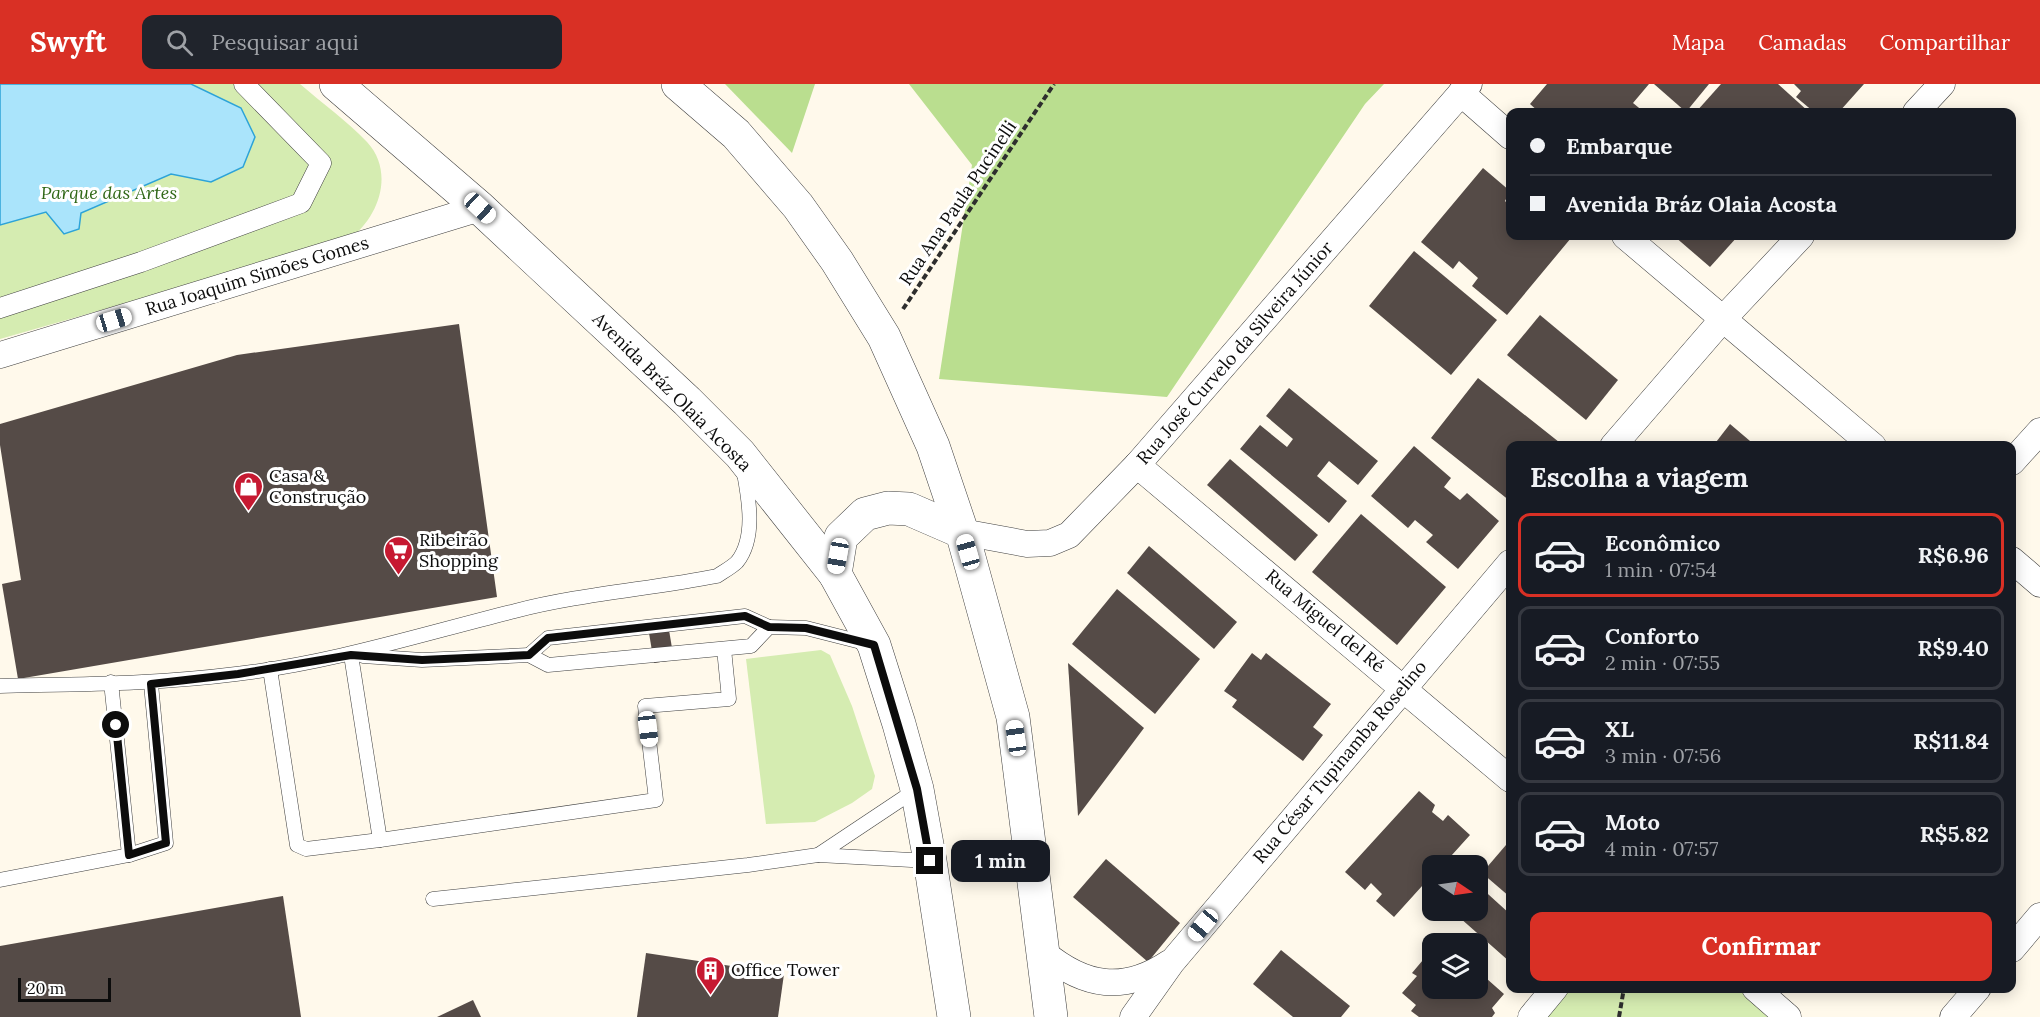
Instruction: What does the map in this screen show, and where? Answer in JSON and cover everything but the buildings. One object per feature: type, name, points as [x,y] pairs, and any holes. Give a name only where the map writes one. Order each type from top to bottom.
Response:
[{"type":"street","points":[[0,308],[141,262],[301,203],[321,163],[244,84]]},
{"type":"street","points":[[678,84],[736,134],[798,206],[837,261],[884,337],[933,446],[962,532],[1013,717],[1052,1016]]},
{"type":"street","points":[[1920,108],[1942,84]]},
{"type":"street","name":"Avenida Bráz Olaia Acosta","points":[[340,86],[480,208],[687,401],[740,454],[835,574],[874,645],[917,789],[954,1017]]},
{"type":"street","points":[[1465,88],[1506,132]]},
{"type":"street","name":"Rua José Curvelo da Silveira Júnior","points":[[962,532],[1028,544],[1050,543],[1069,535],[1137,465],[1465,88]]},
{"type":"street","name":"Rua Joaquim Simões Gomes","points":[[0,355],[480,208]]},
{"type":"street","points":[[1630,240],[1867,441]]},
{"type":"street","points":[[1617,441],[1722,320],[1797,240]]},
{"type":"street","points":[[2016,458],[2040,431]]},
{"type":"street","name":"Rua Miguel del Ré","points":[[1137,465],[1506,776]]},
{"type":"street","points":[[835,574],[841,537],[865,514],[888,508],[909,509],[962,532]]},
{"type":"street","points":[[2016,563],[2040,584]]},
{"type":"street","name":"Rua César Tupinamba Roselino","points":[[1133,1017],[1172,962],[1506,568]]},
{"type":"street","points":[[2016,945],[2040,916]]},
{"type":"street","name":"Rua César Tupinamba Roselino","points":[[1044,953],[1062,968],[1083,978],[1106,983],[1130,981],[1152,975],[1172,962]]},
{"type":"street","points":[[1531,1017],[1552,993]]},
{"type":"street","points":[[1761,993],[1788,1017]]},
{"type":"street","points":[[1953,1017],[1974,993]]},
{"type":"lane","points":[[0,686],[111,682],[151,684],[270,669],[351,655],[518,610],[717,576],[736,562],[746,540],[750,503],[740,454]]},
{"type":"lane","points":[[529,655],[548,638],[745,616],[769,627],[806,628],[874,645]]},
{"type":"lane","points":[[351,655],[422,660],[529,655],[548,665],[751,646],[769,627]]},
{"type":"lane","points":[[270,669],[297,845],[306,849],[656,800],[645,706],[729,699],[724,650]]},
{"type":"lane","points":[[351,655],[380,840]]},
{"type":"lane","points":[[111,682],[129,855]]},
{"type":"lane","points":[[0,880],[129,855],[166,843],[151,684]]},
{"type":"lane","points":[[818,855],[917,789]]},
{"type":"lane","points":[[433,899],[748,865],[818,855],[930,861]]},
{"type":"path","name":"Rua Ana Paula Pucinelli","points":[[884,337],[1054,84]]},
{"type":"path","points":[[1619,1017],[1623,993]]},
{"type":"green space","name":"Parque das Artes","points":[[0,84],[300,84],[367,142],[380,167],[382,180],[380,194],[368,219],[349,239],[0,339]]},
{"type":"green space","points":[[725,84],[815,84],[792,153]]},
{"type":"green space","points":[[909,84],[1384,84],[1365,104],[1167,397],[939,379],[972,165]]},
{"type":"green space","points":[[821,650],[830,655],[852,706],[875,776],[872,789],[852,803],[815,822],[766,824],[746,659]]},
{"type":"green space","points":[[1551,993],[1760,993],[1788,1017],[1531,1017]]},
{"type":"water","points":[[0,84],[191,84],[241,108],[255,137],[243,167],[211,182],[171,174],[81,213],[79,229],[64,234],[46,212],[0,225]]},
{"type":"place","name":"Casa & Construção","points":[[248,512]]},
{"type":"place","name":"Ribeirão Shopping","points":[[398,576]]},
{"type":"place","name":"Office Tower","points":[[710,996]]},
{"type":"route","points":[[116,725],[129,855],[166,843],[151,684],[238,674],[351,655],[422,660],[529,655],[548,638],[745,616],[769,627],[806,628],[874,645],[900,724],[917,789],[930,861]]}]
